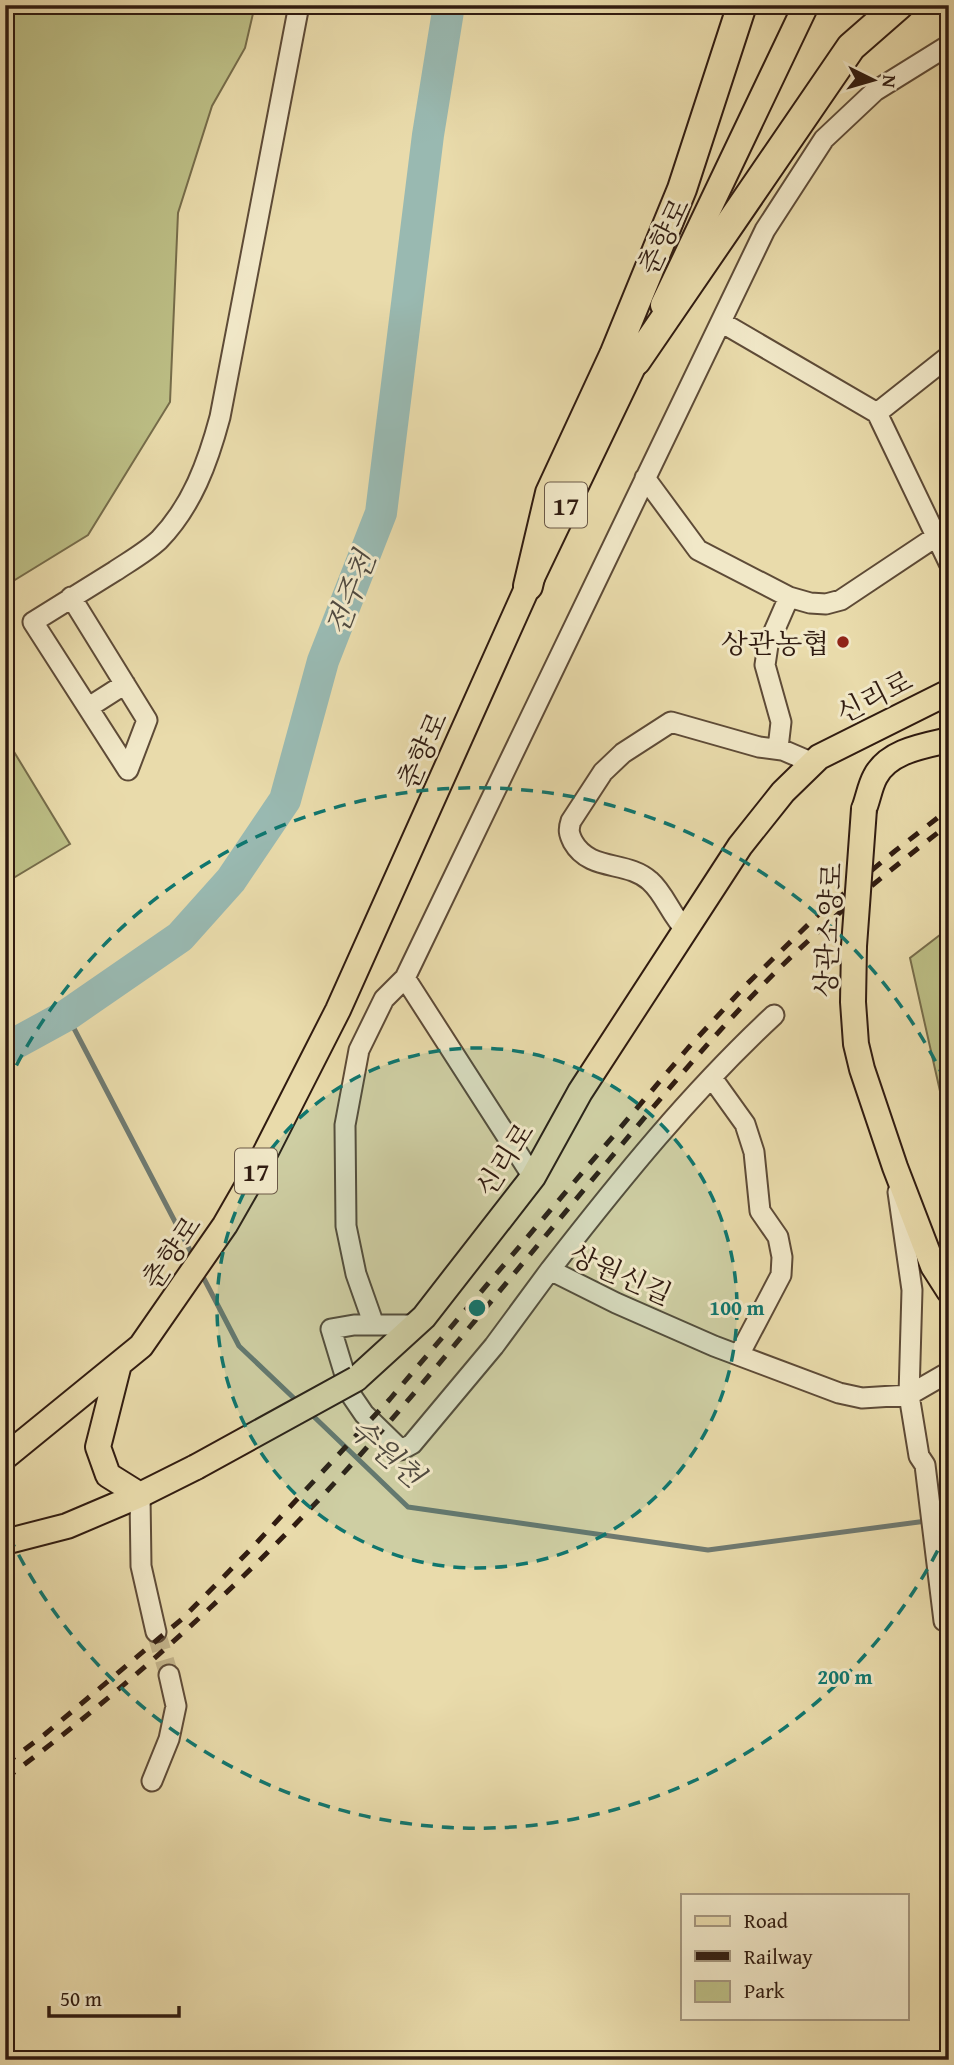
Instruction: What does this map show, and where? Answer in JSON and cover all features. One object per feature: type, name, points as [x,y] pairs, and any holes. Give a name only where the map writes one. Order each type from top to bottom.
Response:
[{"type":"highway","points":[[528,586],[550,493],[614,355],[682,190],[742,5]]},
{"type":"highway","points":[[636,361],[851,47],[899,5]]},
{"type":"main road","name":"춘향로","points":[[5,1457],[141,1346],[225,1225],[256,1171],[338,1010],[528,586],[806,5]]},
{"type":"main road","name":"신리로","points":[[5,1542],[67,1526],[140,1495],[196,1467],[356,1379],[416,1325],[533,1177],[580,1092],[740,846],[783,792],[813,763],[855,738],[949,692]]},
{"type":"main road","name":"상관소양로","points":[[949,740],[912,749],[889,760],[875,776],[864,809],[854,946],[853,1002],[856,1044],[868,1088],[933,1266],[949,1291]]},
{"type":"main road","points":[[119,1364],[97,1447],[108,1475],[140,1495]]},
{"type":"street","points":[[71,597],[147,720],[128,770],[33,622],[71,597],[136,557],[157,541],[173,523],[195,489],[208,458],[220,417],[299,5]]},
{"type":"street","points":[[374,1325],[356,1274],[346,1226],[345,1125],[359,1050],[384,999],[405,978],[765,230],[824,139],[874,91],[949,45]]},
{"type":"street","points":[[721,322],[877,413],[942,533],[949,562]]},
{"type":"street","points":[[877,413],[949,356]]},
{"type":"street","points":[[645,478],[698,550],[789,597],[810,604],[841,600],[942,533]]},
{"type":"street","points":[[782,750],[778,748],[781,722],[765,665],[768,645],[789,597]]},
{"type":"street","points":[[89,708],[125,684]]},
{"type":"street","points":[[686,930],[652,883],[642,874],[585,856],[571,838],[568,829],[570,821],[603,772],[623,752],[671,722],[760,747],[782,750],[813,763]]},
{"type":"street","points":[[405,978],[533,1177]]},
{"type":"street","points":[[550,1269],[668,1124],[726,1060],[774,1015]]},
{"type":"street","points":[[712,1078],[745,1124],[754,1152],[760,1211],[778,1237],[782,1257],[781,1275],[739,1355]]},
{"type":"street","name":"상관소양로","points":[[895,1167],[912,1290],[909,1395],[919,1456],[925,1465],[946,1614]]},
{"type":"street","name":"상원신길","points":[[416,1325],[355,1325],[331,1329],[351,1395],[364,1413],[401,1450],[412,1444],[494,1346],[550,1269],[616,1303],[739,1355],[839,1393],[862,1398],[909,1395]]},
{"type":"street","points":[[909,1395],[949,1372]]},
{"type":"street","points":[[140,1495],[141,1566],[156,1632]]},
{"type":"street","points":[[152,1781],[169,1739],[176,1706],[169,1675]]},
{"type":"green space","points":[[5,5],[255,5],[245,48],[212,106],[178,213],[170,402],[88,535],[5,586]]},
{"type":"green space","points":[[5,737],[70,844],[5,883]]},
{"type":"green space","points":[[949,928],[949,1131],[910,958]]},
{"type":"waterway","name":"전주천","points":[[5,1049],[67,1015],[180,937],[231,880],[285,800],[323,661],[381,513],[428,135],[449,5]]},
{"type":"waterway","name":"수원천","points":[[67,1015],[194,1258]]},
{"type":"waterway","name":"수원천","points":[[201,1273],[239,1346],[299,1403]]},
{"type":"waterway","name":"수원천","points":[[309,1412],[408,1507],[708,1550],[949,1518]]},
{"type":"tunnel","points":[[156,1632],[169,1675]]},
{"type":"railway","points":[[5,1764],[44,1735],[182,1619],[390,1399],[688,1048],[747,984],[819,914],[949,809]]},
{"type":"railway","points":[[5,1779],[113,1694],[264,1556],[359,1457],[736,1013],[824,926],[949,824]]},
{"type":"place","name":"상관농협","points":[[843,642]]}]
